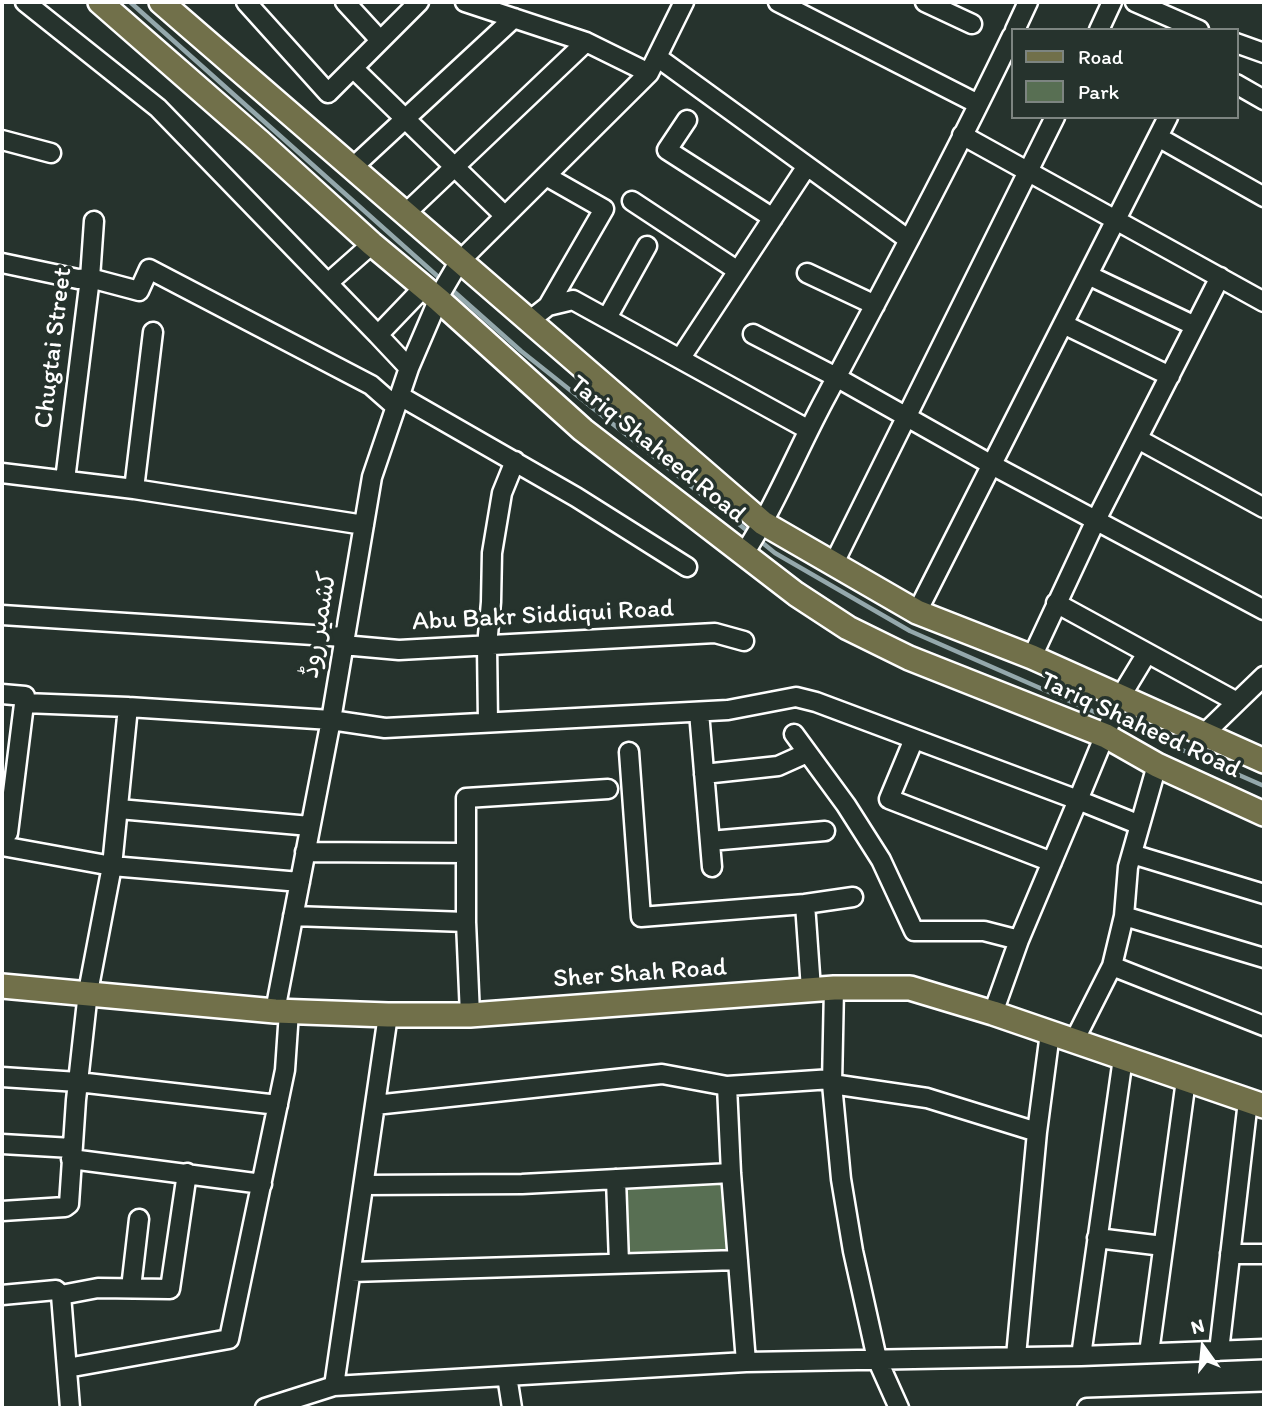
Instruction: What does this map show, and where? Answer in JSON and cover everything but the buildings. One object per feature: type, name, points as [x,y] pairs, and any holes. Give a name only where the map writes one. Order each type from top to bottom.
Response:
[{"type":"main road","name":"Tariq Shaheed Road","points":[[100,2],[372,244],[435,293],[583,430],[753,540],[834,563],[917,612],[1032,657],[1120,699],[1264,761]]},
{"type":"main road","name":"Tariq Shaheed Road","points":[[161,2],[529,321],[753,540],[848,628],[909,658],[1107,733],[1157,765],[1264,814]]},
{"type":"main road","name":"Sher Shah Road","points":[[2,986],[282,1012],[388,1016],[470,1014],[811,989],[910,988],[993,1013],[1256,1104]]},
{"type":"street","points":[[25,2],[158,108],[409,368]]},
{"type":"street","points":[[246,2],[328,93],[419,2]]},
{"type":"street","points":[[345,2],[380,40]]},
{"type":"street","points":[[465,2],[653,65],[807,166],[909,240]]},
{"type":"street","name":"کشمیر روڈ","points":[[67,1368],[229,1339],[285,1070],[282,1012],[293,916],[331,720],[372,477],[409,368],[435,293],[459,262],[653,65],[684,2]]},
{"type":"street","points":[[778,2],[978,104]]},
{"type":"street","points":[[925,2],[972,24]]},
{"type":"street","points":[[1016,28],[1028,2]]},
{"type":"street","points":[[1100,28],[1112,2]]},
{"type":"street","points":[[1135,2],[1194,28]]},
{"type":"street","points":[[352,168],[514,18]]},
{"type":"street","points":[[753,540],[1010,40]]},
{"type":"street","points":[[405,214],[586,42]]},
{"type":"street","points":[[1238,44],[1264,53]]},
{"type":"street","points":[[353,68],[505,216]]},
{"type":"street","points":[[1238,85],[1264,100]]},
{"type":"street","points":[[834,563],[1054,119]]},
{"type":"street","points":[[917,612],[1167,119]]},
{"type":"street","points":[[687,120],[667,150],[773,218]]},
{"type":"street","points":[[962,135],[1264,302]]},
{"type":"street","points":[[1158,136],[1264,197]]},
{"type":"street","points":[[2,139],[51,153]]},
{"type":"street","points":[[680,359],[807,166]]},
{"type":"street","points":[[529,321],[548,306],[604,209],[546,176]]},
{"type":"street","points":[[632,201],[738,271]]},
{"type":"street","name":"Chugtai Street","points":[[65,480],[90,278],[94,221]]},
{"type":"street","points":[[328,283],[372,244]]},
{"type":"street","points":[[607,318],[647,246]]},
{"type":"street","points":[[2,262],[139,290],[149,270],[515,461],[687,566]]},
{"type":"street","points":[[807,273],[875,305]]},
{"type":"street","points":[[1088,275],[1195,326]]},
{"type":"street","points":[[1032,657],[1096,520],[1220,277]]},
{"type":"street","points":[[379,335],[435,293]]},
{"type":"street","points":[[548,306],[573,300],[809,430]]},
{"type":"street","points":[[1063,324],[1170,376]]},
{"type":"street","points":[[134,489],[153,332]]},
{"type":"street","points":[[753,334],[836,377],[992,466],[1264,610]]},
{"type":"street","points":[[1138,439],[1264,508]]},
{"type":"street","points":[[488,722],[487,646],[492,553],[502,493],[515,461]]},
{"type":"street","points":[[2,473],[134,489],[364,525]]},
{"type":"street","points":[[1056,603],[1237,702]]},
{"type":"street","name":"Abu Bakr Siddiqui Road","points":[[2,615],[343,641],[399,650],[715,633],[744,641]]},
{"type":"street","points":[[993,1013],[1019,940],[1120,699],[1147,653]]},
{"type":"street","points":[[1204,734],[1264,676]]},
{"type":"street","points":[[2,694],[25,696],[9,765],[8,833],[2,832]]},
{"type":"street","points":[[24,703],[331,720],[385,727],[728,710],[796,697],[816,702],[1140,825]]},
{"type":"street","points":[[2,1211],[67,1206],[88,992],[112,866],[128,707]]},
{"type":"street","points":[[699,712],[712,867]]},
{"type":"street","points":[[794,734],[846,805],[881,860],[914,931],[984,931],[1019,940]]},
{"type":"street","points":[[914,739],[890,799],[1052,862]]},
{"type":"street","points":[[629,752],[640,917],[805,904],[853,897]]},
{"type":"street","points":[[704,774],[778,766],[807,753]]},
{"type":"street","points":[[1074,1041],[1112,966],[1124,916],[1128,867],[1157,765]]},
{"type":"street","points":[[470,1014],[466,922],[466,798],[608,789]]},
{"type":"street","points":[[119,809],[310,826]]},
{"type":"street","points":[[710,841],[825,831]]},
{"type":"street","points":[[2,846],[112,866],[300,882]]},
{"type":"street","points":[[305,852],[466,853]]},
{"type":"street","points":[[1132,854],[1264,894]]},
{"type":"street","points":[[805,904],[811,989]]},
{"type":"street","points":[[293,916],[466,922]]},
{"type":"street","points":[[1124,916],[1264,958]]},
{"type":"street","points":[[1112,966],[1264,1026]]},
{"type":"street","points":[[834,988],[832,1081],[841,1179],[853,1251],[877,1359],[899,1408]]},
{"type":"street","points":[[334,1386],[388,1016]]},
{"type":"street","points":[[1016,1356],[1037,1132],[1050,1033]]},
{"type":"street","points":[[1081,1356],[1123,1058]]},
{"type":"street","points":[[375,1105],[662,1074],[727,1086],[832,1081],[927,1098],[1037,1132]]},
{"type":"street","points":[[2,1077],[78,1082],[278,1105]]},
{"type":"street","points":[[1149,1353],[1186,1080]]},
{"type":"street","points":[[727,1086],[746,1362]]},
{"type":"street","points":[[1219,1351],[1230,1254],[1256,1104]]},
{"type":"street","points":[[2,1144],[262,1184]]},
{"type":"street","points":[[61,1295],[98,1288],[170,1289],[187,1173]]},
{"type":"street","points":[[364,1185],[522,1184],[731,1173]]},
{"type":"street","points":[[616,1179],[619,1263]]},
{"type":"street","points":[[131,1288],[139,1219]]},
{"type":"street","points":[[1097,1238],[1163,1246]]},
{"type":"street","points":[[1230,1254],[1264,1254]]},
{"type":"street","points":[[351,1272],[738,1260]]},
{"type":"street","points":[[2,1295],[56,1290],[61,1295],[71,1408]]},
{"type":"street","points":[[265,1408],[308,1402],[334,1386],[746,1362],[1081,1356],[1264,1349]]},
{"type":"street","points":[[507,1376],[512,1408]]},
{"type":"street","points":[[1087,1408],[1183,1407],[1264,1402]]},
{"type":"green space","points":[[731,1173],[738,1260],[619,1263],[616,1179]]},
{"type":"waterway","points":[[130,2],[444,282]]},
{"type":"waterway","points":[[450,288],[521,351],[750,533]]},
{"type":"waterway","points":[[759,540],[775,553],[910,631],[1106,717]]},
{"type":"waterway","points":[[1114,720],[1264,786]]}]
